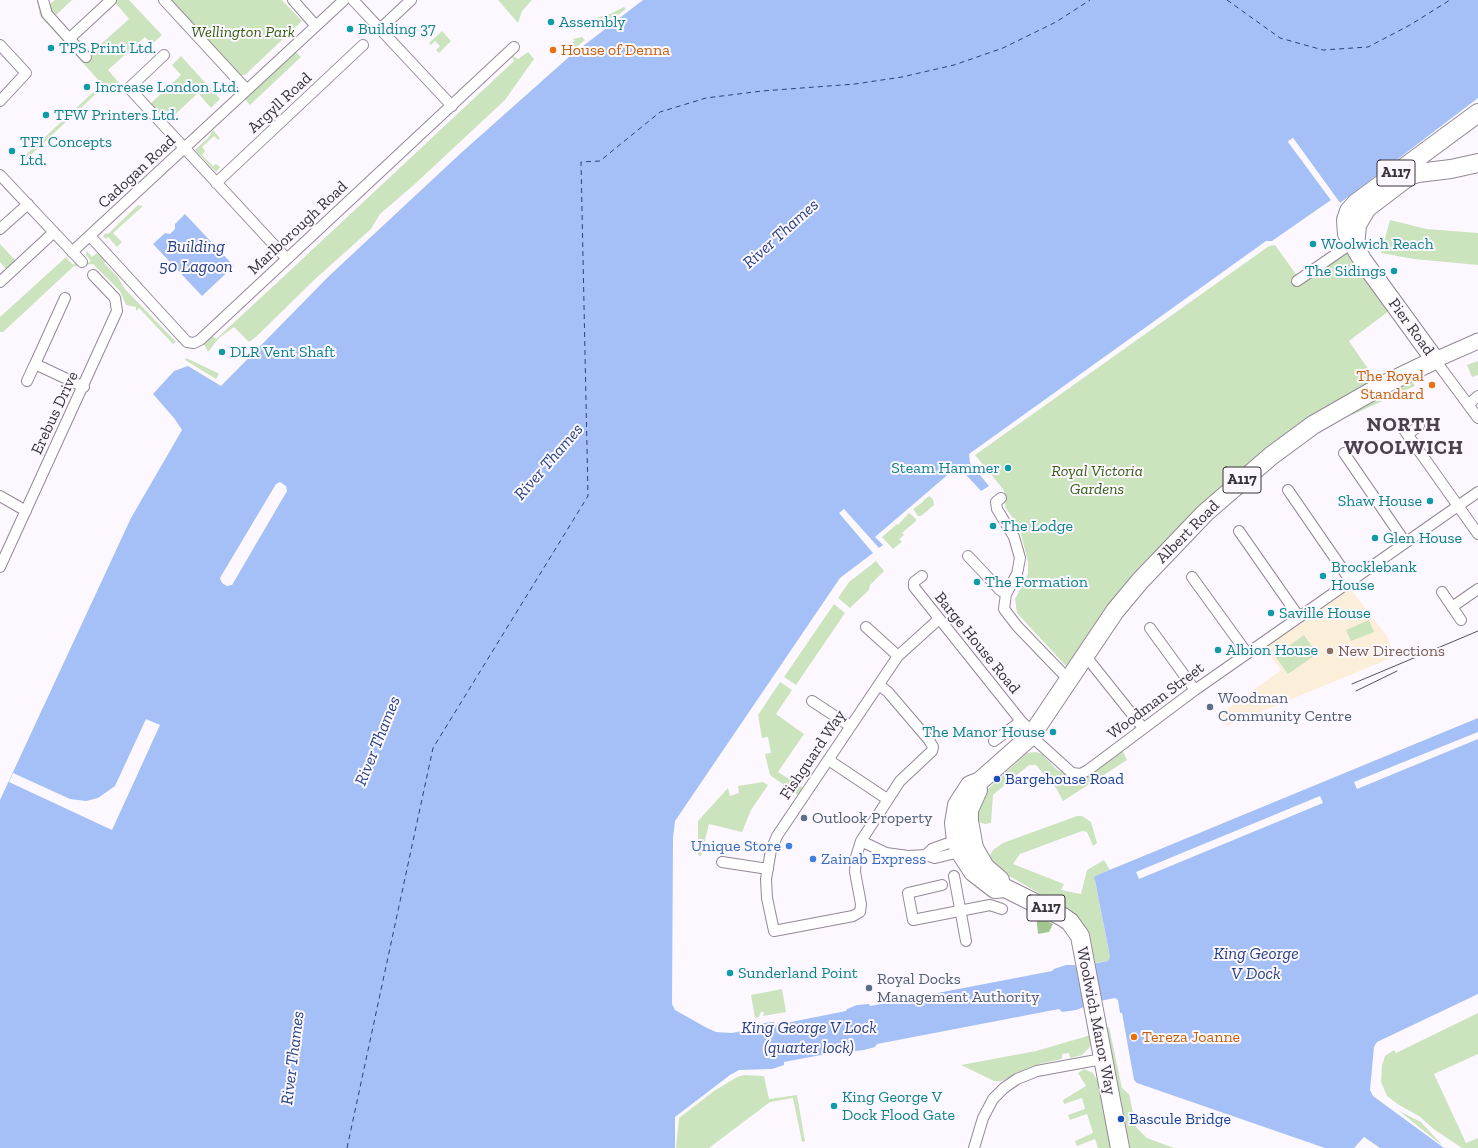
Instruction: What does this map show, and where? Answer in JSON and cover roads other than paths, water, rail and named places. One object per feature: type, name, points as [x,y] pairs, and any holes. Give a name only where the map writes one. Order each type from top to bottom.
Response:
[{"type":"highway","name":"Pier Road","points":[[1435,360],[1363,261],[1347,234],[1345,224],[1349,211],[1356,203],[1478,113]]},
{"type":"highway","points":[[1407,165],[1437,154],[1478,124]]},
{"type":"highway","name":"A117","points":[[1354,245],[1357,225],[1367,208],[1408,176],[1418,172],[1451,169],[1478,163]]},
{"type":"highway","name":"Albert Road","points":[[980,781],[1028,730],[1068,679],[1115,611],[1140,581],[1179,538],[1230,490],[1265,460],[1314,425],[1351,403],[1435,360]]},
{"type":"highway","name":"Woolwich Manor Way","points":[[980,781],[970,785],[957,805],[954,823],[965,844],[968,865],[983,881],[996,889],[1005,888],[1067,920],[1080,936],[1096,1015],[1102,1059],[1120,1146]]},
{"type":"main road","name":"Albert Road","points":[[1435,360],[1478,341]]},
{"type":"street","points":[[43,0],[45,11],[86,57]]},
{"type":"street","points":[[69,38],[111,0]]},
{"type":"street","points":[[164,0],[247,90]]},
{"type":"street","points":[[293,0],[316,26]]},
{"type":"street","name":"Cadogan Road","points":[[72,252],[344,0]]},
{"type":"street","points":[[353,0],[452,106]]},
{"type":"street","points":[[380,29],[411,0]]},
{"type":"street","points":[[0,45],[26,73],[0,101]]},
{"type":"street","name":"Argyll Road","points":[[216,183],[363,45]]},
{"type":"street","name":"Marlborough Road","points":[[90,236],[187,342],[191,343],[200,340],[514,47]]},
{"type":"street","points":[[164,55],[129,88],[287,259]]},
{"type":"street","points":[[0,174],[82,262]]},
{"type":"street","points":[[0,229],[28,204]]},
{"type":"street","points":[[0,282],[54,232]]},
{"type":"street","points":[[1297,282],[1354,245]]},
{"type":"street","name":"Erebus Drive","points":[[0,567],[84,387],[118,307],[114,298],[94,275]]},
{"type":"street","points":[[27,381],[65,298]]},
{"type":"street","name":"Pier Road","points":[[1435,360],[1478,418]]},
{"type":"street","points":[[35,364],[84,387]]},
{"type":"street","points":[[1469,404],[1478,396]]},
{"type":"street","points":[[1400,424],[1478,534]]},
{"type":"street","points":[[1408,434],[1419,426]]},
{"type":"street","points":[[1344,454],[1405,542]]},
{"type":"street","points":[[1288,490],[1350,580]]},
{"type":"street","name":"Woodman Street","points":[[1028,730],[1072,773],[1077,774],[1088,770],[1137,735],[1143,728],[1298,616],[1478,492]]},
{"type":"street","points":[[0,496],[26,511]]},
{"type":"street","points":[[1001,498],[996,502],[997,509],[1011,530],[1018,546],[1020,558],[1017,574],[1006,594],[1004,606],[1007,615],[1068,679]]},
{"type":"street","points":[[1238,531],[1298,616]]},
{"type":"street","points":[[968,556],[1000,590],[1006,594]]},
{"type":"street","points":[[1192,577],[1247,653]]},
{"type":"street","name":"Barge House Road","points":[[915,578],[914,587],[1028,730]]},
{"type":"street","points":[[1452,607],[1478,590]]},
{"type":"street","points":[[1442,592],[1461,620]]},
{"type":"street","name":"Fishguard Way","points":[[879,685],[888,692],[929,740],[933,747],[931,754],[900,781],[861,841],[856,857],[855,872],[861,912],[853,916],[773,933],[767,898],[768,869],[771,850],[777,836],[898,656],[939,619]]},
{"type":"street","points":[[866,627],[898,656]]},
{"type":"street","points":[[1150,628],[1195,690]]},
{"type":"street","points":[[1084,654],[1143,728]]},
{"type":"street","points":[[812,701],[850,726]]},
{"type":"street","points":[[994,741],[1028,730]]},
{"type":"street","points":[[830,758],[833,763],[887,799]]},
{"type":"street","points":[[861,841],[886,853],[908,856],[926,855],[935,858],[965,844]]},
{"type":"street","points":[[722,862],[768,869]]},
{"type":"street","points":[[954,876],[966,940]]},
{"type":"street","points":[[942,885],[908,893],[913,920],[990,905],[1002,909]]},
{"type":"street","points":[[974,1148],[993,1099],[1016,1079],[1037,1072],[1102,1059]]},
{"type":"water","points":[[643,0],[1478,0],[1478,98],[1340,203],[1293,138],[1288,142],[1331,200],[1272,241],[1266,241],[969,454],[970,463],[989,486],[981,491],[958,466],[875,537],[883,545],[879,548],[844,509],[839,513],[873,553],[840,578],[675,821],[673,838],[672,1004],[675,1010],[707,1028],[716,1032],[732,1033],[752,1029],[753,1027],[764,1023],[774,1022],[776,1025],[846,1011],[847,1009],[857,1005],[869,1004],[870,1006],[1052,971],[1066,965],[1075,965],[1076,967],[1108,961],[1110,957],[1094,879],[1095,876],[1478,718],[1478,994],[1377,1042],[1374,1047],[1370,1090],[1373,1096],[1444,1148],[1380,1148],[1364,1137],[1354,1148],[1325,1148],[1137,1083],[1134,1080],[1122,1013],[1120,1013],[1118,1000],[1115,998],[1084,1004],[1084,1007],[1076,1010],[1062,1012],[1059,1009],[877,1044],[875,1047],[864,1050],[855,1051],[853,1049],[784,1062],[784,1065],[772,1069],[739,1070],[730,1075],[675,1117],[675,1148],[0,1148],[0,800],[131,518],[182,430],[174,418],[153,394],[174,371],[188,366],[221,386],[329,276],[461,153],[570,56]]},
{"type":"water","name":"Building 50 Lagoon","points":[[185,214],[234,266],[202,296],[153,244],[165,233],[170,234],[175,229],[175,224]]},
{"type":"tram line","points":[[1352,684],[1478,631]]},
{"type":"tram line","points":[[1356,691],[1397,671]]},
{"type":"place","name":"Assembly","points":[[551,22]]},
{"type":"place","name":"Building 37","points":[[350,29]]},
{"type":"place","name":"TPS Print Ltd.","points":[[51,48]]},
{"type":"place","name":"House of Denna","points":[[553,50]]},
{"type":"place","name":"Increase London Ltd.","points":[[87,87]]},
{"type":"place","name":"TFW Printers Ltd.","points":[[46,115]]},
{"type":"place","name":"TFI Concepts Ltd.","points":[[12,151]]},
{"type":"place","name":"Woolwich Reach","points":[[1313,244]]},
{"type":"place","name":"The Sidings","points":[[1394,271]]},
{"type":"place","name":"DLR Vent Shaft","points":[[222,352]]},
{"type":"place","name":"The Royal Standard","points":[[1432,385]]},
{"type":"place","name":"Steam Hammer","points":[[1008,468]]},
{"type":"place","name":"Shaw House","points":[[1430,501]]},
{"type":"place","name":"The Lodge","points":[[993,526]]},
{"type":"place","name":"Glen House","points":[[1375,538]]},
{"type":"place","name":"Brocklebank House","points":[[1323,576]]},
{"type":"place","name":"The Formation","points":[[977,582]]},
{"type":"place","name":"Saville House","points":[[1271,613]]},
{"type":"place","name":"Albion House","points":[[1218,650]]},
{"type":"place","name":"New Directions","points":[[1330,651]]},
{"type":"place","name":"Woodman Community Centre","points":[[1210,707]]},
{"type":"place","name":"The Manor House","points":[[1053,732]]},
{"type":"place","name":"Bargehouse Road","points":[[997,779]]},
{"type":"place","name":"Outlook Property","points":[[804,818]]},
{"type":"place","name":"Unique Store","points":[[789,846]]},
{"type":"place","name":"Zainab Express","points":[[813,859]]},
{"type":"place","name":"Sunderland Point","points":[[730,973]]},
{"type":"place","name":"Royal Docks Management Authority","points":[[869,988]]},
{"type":"place","name":"Tereza Joanne","points":[[1134,1037]]},
{"type":"place","name":"King George V Dock Flood Gate","points":[[834,1106]]},
{"type":"place","name":"Bascule Bridge","points":[[1121,1119]]},
{"type":"district","name":"NORTH WOOLWICH","points":[[1404,436]]},
{"type":"park label","name":"Wellington Park","points":[[243,32]]},
{"type":"park label","name":"Royal Victoria Gardens","points":[[1097,480]]},
{"type":"water label","name":"River Thames","points":[[781,234]]},
{"type":"water label","name":"River Thames","points":[[549,462]]},
{"type":"water label","name":"River Thames","points":[[378,741]]},
{"type":"water label","name":"King George V Dock","points":[[1256,964]]},
{"type":"water label","name":"King George V Lock (quarter lock)","points":[[809,1038]]},
{"type":"water label","name":"River Thames","points":[[293,1058]]}]
